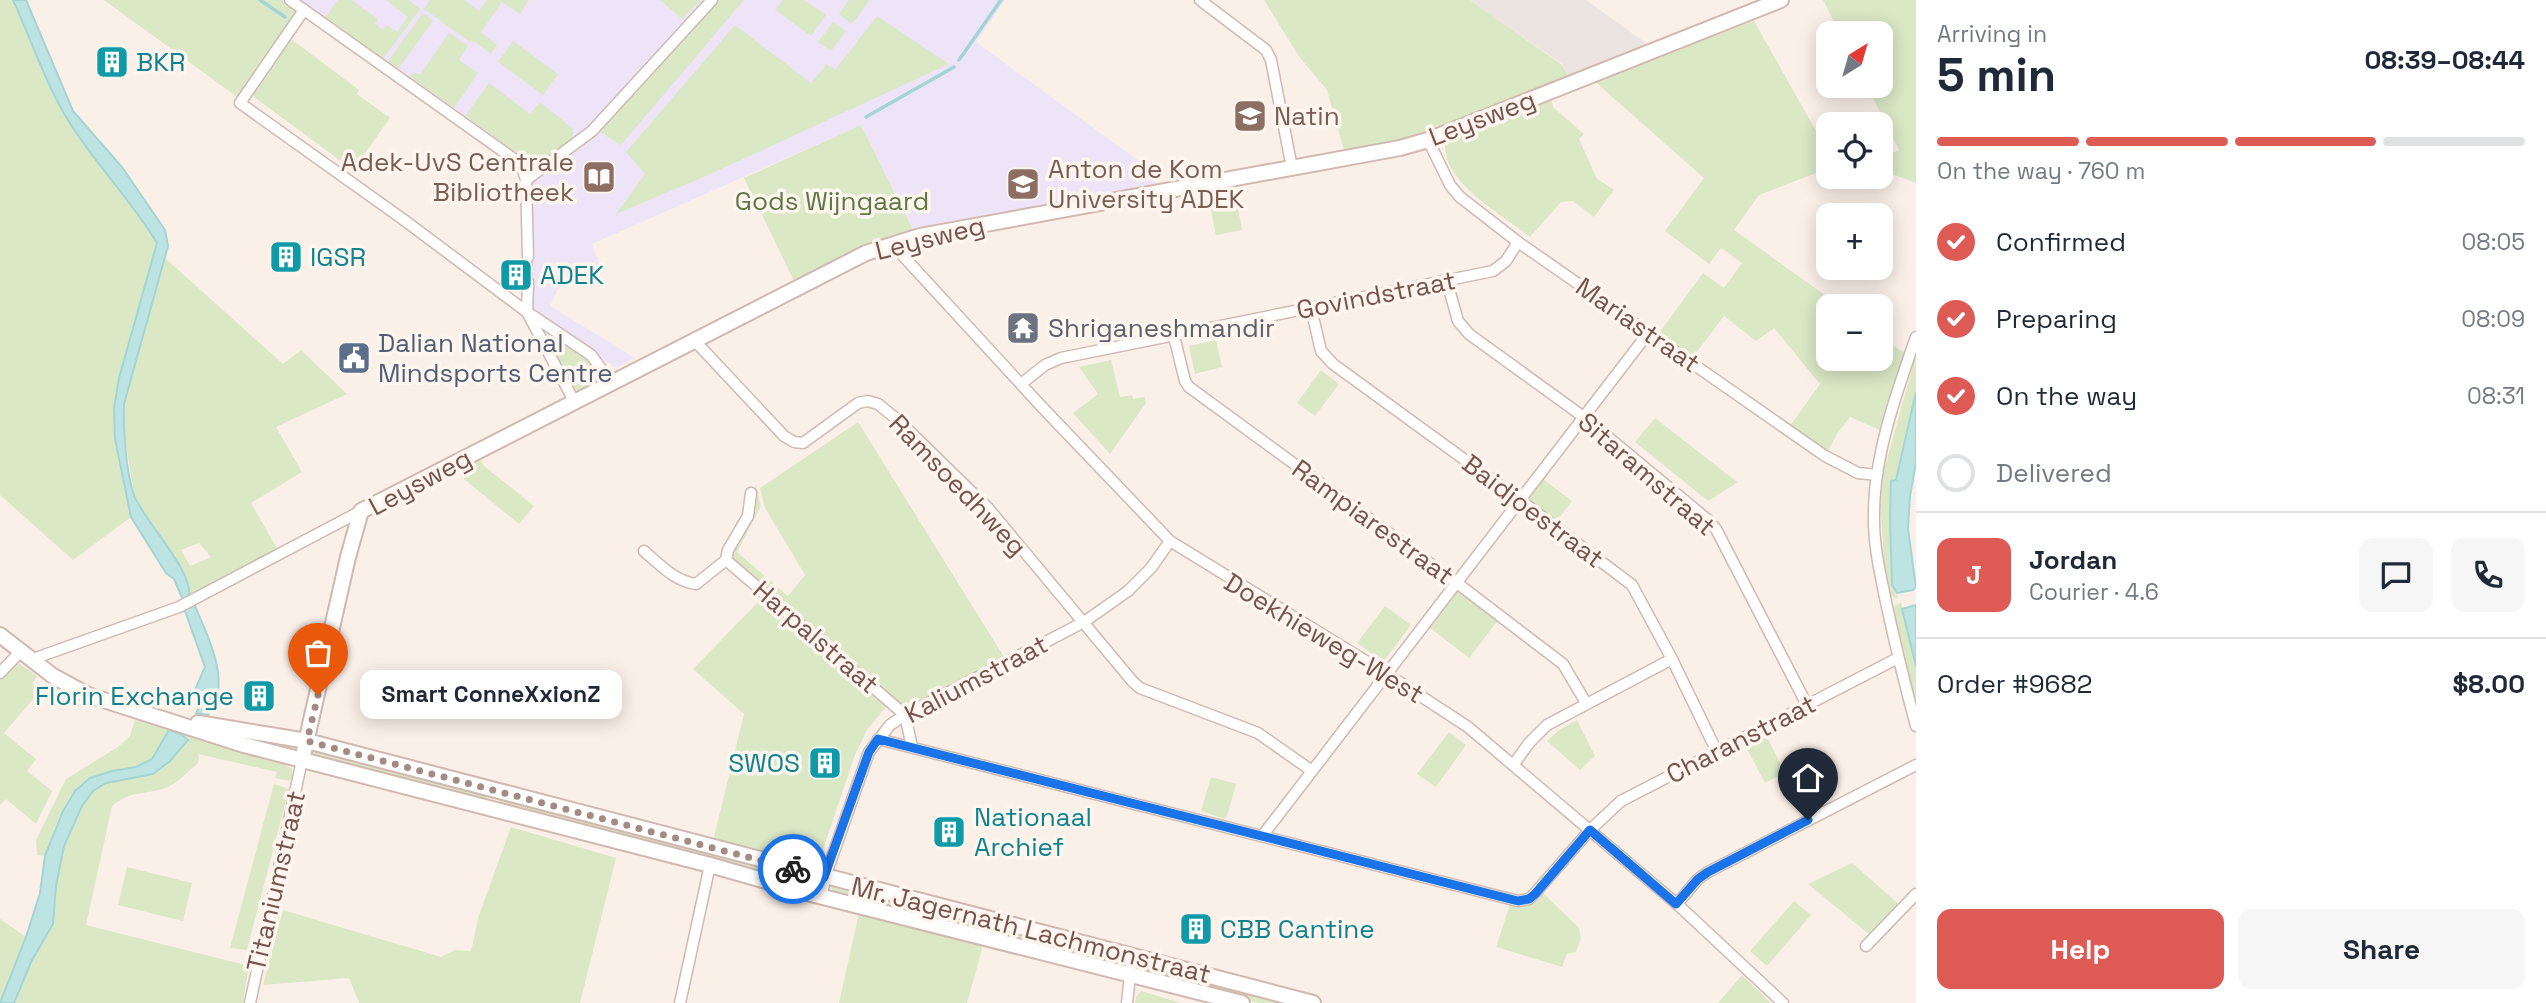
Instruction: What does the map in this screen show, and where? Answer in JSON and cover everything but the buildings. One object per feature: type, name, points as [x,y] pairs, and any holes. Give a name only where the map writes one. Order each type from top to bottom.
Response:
[{"type":"main road","name":"Leysweg","points":[[302,760],[361,511],[574,401],[866,253],[920,236],[1400,148],[1428,140],[1755,4],[1781,0]]},
{"type":"main road","points":[[0,635],[25,656],[88,695],[141,713]]},
{"type":"main road","name":"Mr. Jagernath Lachmonstraat","points":[[141,713],[307,741],[1313,1003]]},
{"type":"main road","name":"Mr. Jagernath Lachmonstraat","points":[[141,713],[302,760],[1242,1003]]},
{"type":"street","points":[[290,0],[521,164],[526,180],[528,257]]},
{"type":"street","points":[[526,180],[592,131],[712,0]]},
{"type":"street","points":[[1200,0],[1266,50],[1271,60],[1292,167]]},
{"type":"street","points":[[304,10],[240,103],[527,312],[591,355],[611,382]]},
{"type":"street","name":"Mariastraat","points":[[1428,140],[1450,185],[1460,197],[1518,242],[1650,331],[1825,456],[1858,472],[1877,475]]},
{"type":"street","name":"Govindstraat","points":[[1021,384],[1045,365],[1061,358],[1447,282],[1501,267],[1518,242]]},
{"type":"street","name":"Doekhieweg-West","points":[[894,244],[1021,384],[1170,541],[1468,727],[1676,904],[1783,1003]]},
{"type":"street","points":[[528,282],[527,312],[574,401]]},
{"type":"street","name":"Sitaramstraat","points":[[1447,282],[1458,321],[1463,328],[1585,418],[1716,529],[1807,705]]},
{"type":"street","name":"Baidjoestraat","points":[[1311,307],[1321,351],[1333,364],[1632,585],[1717,752]]},
{"type":"street","points":[[1263,835],[1650,331]]},
{"type":"street","name":"Rampiarestraat","points":[[1174,335],[1185,381],[1189,387],[1563,664],[1586,703]]},
{"type":"street","points":[[1916,337],[1899,387],[1877,475],[1874,512],[1875,541],[1898,658],[1916,726]]},
{"type":"street","name":"Ramsoedhweg","points":[[694,340],[784,436],[794,442],[803,443],[858,403],[868,401],[878,404],[988,508],[1140,688],[1258,733],[1312,771]]},
{"type":"street","points":[[644,551],[672,575],[685,583],[696,584],[726,560],[728,551],[748,516],[751,493]]},
{"type":"street","points":[[0,673],[25,656],[179,607],[361,511]]},
{"type":"street","name":"Kaliumstraat","points":[[822,896],[824,877],[869,752],[890,725],[1084,622],[1128,591],[1151,568],[1170,541]]},
{"type":"street","name":"Harpalstraat","points":[[726,560],[905,715]]},
{"type":"street","name":"Charanstraat","points":[[878,739],[1518,901],[1529,899],[1535,894],[1590,830],[1620,801],[1898,658]]},
{"type":"street","points":[[1514,764],[1529,743],[1547,725],[1672,659]]},
{"type":"street","points":[[905,715],[912,747]]},
{"type":"street","name":"Titaniumstraat","points":[[250,1003],[302,760]]},
{"type":"street","points":[[1676,904],[1698,879],[1708,872],[1916,765]]},
{"type":"street","points":[[680,1003],[710,865]]},
{"type":"street","points":[[1866,946],[1916,894]]},
{"type":"street","points":[[1127,1003],[1132,956]]},
{"type":"shaded area","name":"Anton de Kom University ADEK","points":[[281,0],[1005,0],[976,42],[1158,175],[1155,190],[915,234],[861,125],[592,244],[601,269],[558,289],[550,306],[635,358],[616,368],[527,312],[521,164]]},
{"type":"shaded area","points":[[1470,0],[1586,0],[1650,46],[1570,78],[1562,64]]},
{"type":"green space","points":[[0,0],[13,0],[65,116],[157,243],[119,378],[114,408],[123,482],[131,517],[73,560],[0,495]]},
{"type":"green space","points":[[104,0],[281,0],[298,12],[240,99]]},
{"type":"green space","points":[[338,0],[351,0],[378,19],[375,24],[383,30],[387,25],[397,32],[408,17],[386,0],[408,0],[420,9],[382,60],[325,18]]},
{"type":"green space","points":[[430,0],[465,0],[479,11],[487,0],[529,0],[520,14],[502,2],[481,32],[497,45],[491,54],[424,9]]},
{"type":"green space","points":[[660,0],[701,0],[682,19]]},
{"type":"green space","points":[[719,0],[744,0],[621,145],[598,131]]},
{"type":"green space","points":[[783,0],[804,0],[826,15],[811,36],[775,10]]},
{"type":"green space","points":[[849,0],[870,0],[852,24],[839,14]]},
{"type":"green space","points":[[1264,0],[1470,0],[1562,65],[1570,78],[1404,141],[1345,154],[1327,90],[1300,58]]},
{"type":"green space","points":[[1823,0],[1916,0],[1916,183],[1893,174],[1893,153],[1899,150],[1893,138],[1893,112],[1880,112],[1873,98],[1894,98],[1894,21],[1834,21]]},
{"type":"green space","points":[[423,13],[433,21],[398,69],[388,61]]},
{"type":"green space","points":[[877,16],[949,64],[706,176],[616,214],[645,174],[626,152],[735,25],[811,83],[827,64],[835,70]]},
{"type":"green space","points":[[1754,21],[1816,131],[1816,173],[1759,195],[1734,230],[1823,294],[1816,294],[1816,371],[1893,371],[1893,346],[1905,353],[1882,431],[1850,417],[1827,453],[1790,426],[1820,384],[1774,328],[1756,341],[1724,316],[1693,357],[1659,333],[1703,273],[1724,288],[1742,263],[1721,248],[1709,264],[1665,231],[1704,178],[1593,80]]},
{"type":"green space","points":[[833,22],[846,31],[831,51],[818,42]]},
{"type":"green space","points":[[449,33],[468,46],[459,60],[478,73],[454,108],[410,77],[414,72],[420,75]]},
{"type":"green space","points":[[291,39],[359,90],[357,94],[390,118],[353,170],[250,94]]},
{"type":"green space","points":[[513,41],[558,74],[543,95],[498,62]]},
{"type":"green space","points":[[489,83],[530,114],[540,102],[573,129],[572,142],[529,173],[523,157],[465,116]]},
{"type":"green space","points":[[1548,99],[1554,108],[1584,134],[1579,139],[1597,179],[1614,190],[1594,217],[1573,201],[1561,202],[1530,237],[1463,185],[1447,158],[1445,143],[1539,107],[1537,103]]},
{"type":"green space","name":"Gods Wijngaard","points":[[861,125],[915,234],[795,283],[744,178]]},
{"type":"green space","points":[[1236,196],[1242,230],[1216,235],[1209,201]]},
{"type":"green space","points":[[165,258],[283,364],[301,350],[347,394],[276,427],[302,472],[251,503],[278,550],[189,598],[134,494],[123,426],[124,404]],"holes":[[[199,543],[211,557],[190,566],[181,550]]]},
{"type":"green space","points":[[551,333],[592,363],[598,377],[595,384],[580,392],[572,386],[549,341],[548,336]]},
{"type":"green space","points":[[1216,340],[1222,367],[1195,374],[1189,346]]},
{"type":"green space","points":[[1916,355],[1916,392],[1896,480],[1891,481],[1892,585],[1898,598],[1895,598],[1889,594],[1885,575],[1880,503],[1884,470]]},
{"type":"green space","points":[[1111,360],[1120,397],[1145,397],[1146,403],[1110,454],[1073,413],[1098,394],[1079,367]]},
{"type":"green space","points":[[1321,370],[1339,384],[1315,416],[1297,403]]},
{"type":"green space","points":[[1655,418],[1738,482],[1708,501],[1635,442]]},
{"type":"green space","points":[[858,422],[1004,657],[906,709],[731,556],[756,485],[761,506],[737,552],[788,596],[805,575],[765,508],[760,488]]},
{"type":"green space","points":[[480,457],[483,465],[534,506],[519,524],[464,479],[458,469]]},
{"type":"green space","points":[[1543,479],[1572,501],[1556,522],[1528,501]]},
{"type":"green space","points":[[1457,591],[1499,619],[1469,658],[1429,627]]},
{"type":"green space","points":[[761,599],[886,707],[867,730],[855,755],[817,867],[713,841],[744,714],[693,669]]},
{"type":"green space","points":[[1901,602],[1916,666],[1916,705],[1893,612],[1895,606]]},
{"type":"green space","points":[[1385,606],[1411,625],[1383,662],[1357,643]]},
{"type":"green space","points":[[14,664],[20,664],[37,676],[32,683],[40,691],[4,733],[36,759],[27,771],[52,791],[36,824],[6,799],[0,805],[0,679]]},
{"type":"green space","points":[[135,719],[169,730],[158,752],[153,758],[136,767],[98,775],[81,784],[64,808],[45,856],[37,855],[36,840],[66,779],[118,747],[130,736]]},
{"type":"green space","points":[[1577,720],[1595,756],[1580,770],[1547,741],[1559,730]]},
{"type":"green space","points":[[1449,732],[1466,745],[1436,787],[1417,774]]},
{"type":"green space","points":[[1765,733],[1785,773],[1765,783],[1744,743]]},
{"type":"green space","points":[[181,734],[280,762],[292,769],[292,778],[289,781],[275,778],[277,772],[198,754],[197,764],[174,784],[119,801],[112,806],[86,925],[249,966],[243,1003],[14,1003],[31,962],[53,924],[56,886],[64,846],[82,806],[93,791],[106,783],[153,774],[161,769],[188,740]]},
{"type":"green space","points":[[315,750],[484,794],[487,798],[486,800],[311,756]]},
{"type":"green space","points":[[1211,777],[1236,784],[1224,819],[1201,811]]},
{"type":"green space","points":[[274,784],[289,789],[247,950],[230,948]]},
{"type":"green space","points":[[501,798],[816,880],[818,884],[812,887],[538,814],[499,801]]},
{"type":"green space","points":[[511,827],[616,858],[580,1003],[359,1003],[349,978],[263,985],[283,910],[441,957],[455,950],[471,951],[479,915]]},
{"type":"green space","points":[[1852,863],[1901,906],[1870,935],[1808,884]]},
{"type":"green space","points":[[127,867],[192,883],[183,921],[118,905]]},
{"type":"green space","points":[[832,885],[981,923],[982,927],[977,931],[832,892]]},
{"type":"green space","points":[[1543,893],[1579,928],[1581,938],[1576,952],[1567,954],[1562,967],[1496,947],[1510,904],[1527,904]]},
{"type":"green space","points":[[1794,901],[1811,915],[1767,966],[1750,951]]},
{"type":"green space","points":[[859,913],[981,945],[967,1003],[839,1003]]},
{"type":"green space","points":[[0,919],[26,937],[0,1003]]},
{"type":"green space","points":[[988,925],[1122,960],[1123,964],[1121,966],[988,933]]},
{"type":"green space","points":[[1135,962],[1294,1003],[1259,1003],[1136,970]]},
{"type":"green space","points":[[1742,975],[1771,1003],[1718,1003]]},
{"type":"green space","points":[[1141,991],[1181,1003],[1135,1003]]},
{"type":"water","points":[[13,0],[26,0],[73,111],[122,167],[165,230],[168,246],[124,404],[124,425],[127,463],[134,495],[184,574],[189,598],[183,600],[174,579],[166,573],[131,517],[115,439],[114,408],[119,378],[157,243],[65,116]]},
{"type":"water","points":[[1916,392],[1916,462],[1908,529],[1916,587],[1897,593],[1892,585],[1891,481],[1896,480]]},
{"type":"water","points":[[194,604],[211,645],[218,675],[215,703],[208,715],[196,713],[202,701],[194,692],[205,667],[184,608]]},
{"type":"water","points":[[1916,605],[1916,666],[1902,609]]},
{"type":"water","points":[[169,730],[188,740],[170,761],[153,774],[106,783],[93,791],[82,806],[64,846],[56,886],[53,924],[31,962],[14,1003],[0,1003],[40,893],[45,856],[63,811],[75,791],[90,778],[136,767],[152,759]]},
{"type":"waterway","points":[[260,0],[285,17]]},
{"type":"waterway","points":[[959,60],[1001,0]]},
{"type":"waterway","points":[[866,117],[954,67]]},
{"type":"tunnel","points":[[528,257],[528,282]]},
{"type":"way so far","points":[[318,695],[307,741],[793,869]]},
{"type":"place","name":"BKR","points":[[112,62]]},
{"type":"place","name":"Natin","points":[[1250,116]]},
{"type":"place","name":"Adek-UvS Centrale Bibliotheek","points":[[599,177]]},
{"type":"place","name":"Anton de Kom University ADEK","points":[[1023,184]]},
{"type":"place","name":"IGSR","points":[[286,257]]},
{"type":"place","name":"ADEK","points":[[516,275]]},
{"type":"place","name":"Shriganeshmandir","points":[[1023,328]]},
{"type":"place","name":"Dalian National Mindsports Centre","points":[[354,358]]},
{"type":"place","name":"Smart ConneXxionZ","points":[[318,695]]},
{"type":"place","name":"Florin Exchange","points":[[259,696]]},
{"type":"place","name":"SWOS","points":[[825,763]]},
{"type":"place","name":"Nationaal Archief","points":[[949,832]]},
{"type":"place","name":"CBB Cantine","points":[[1196,929]]},
{"type":"route","points":[[793,869],[824,877],[869,752],[878,739],[1518,901],[1529,899],[1535,894],[1590,830],[1676,904],[1698,879],[1708,872],[1808,820]]}]
